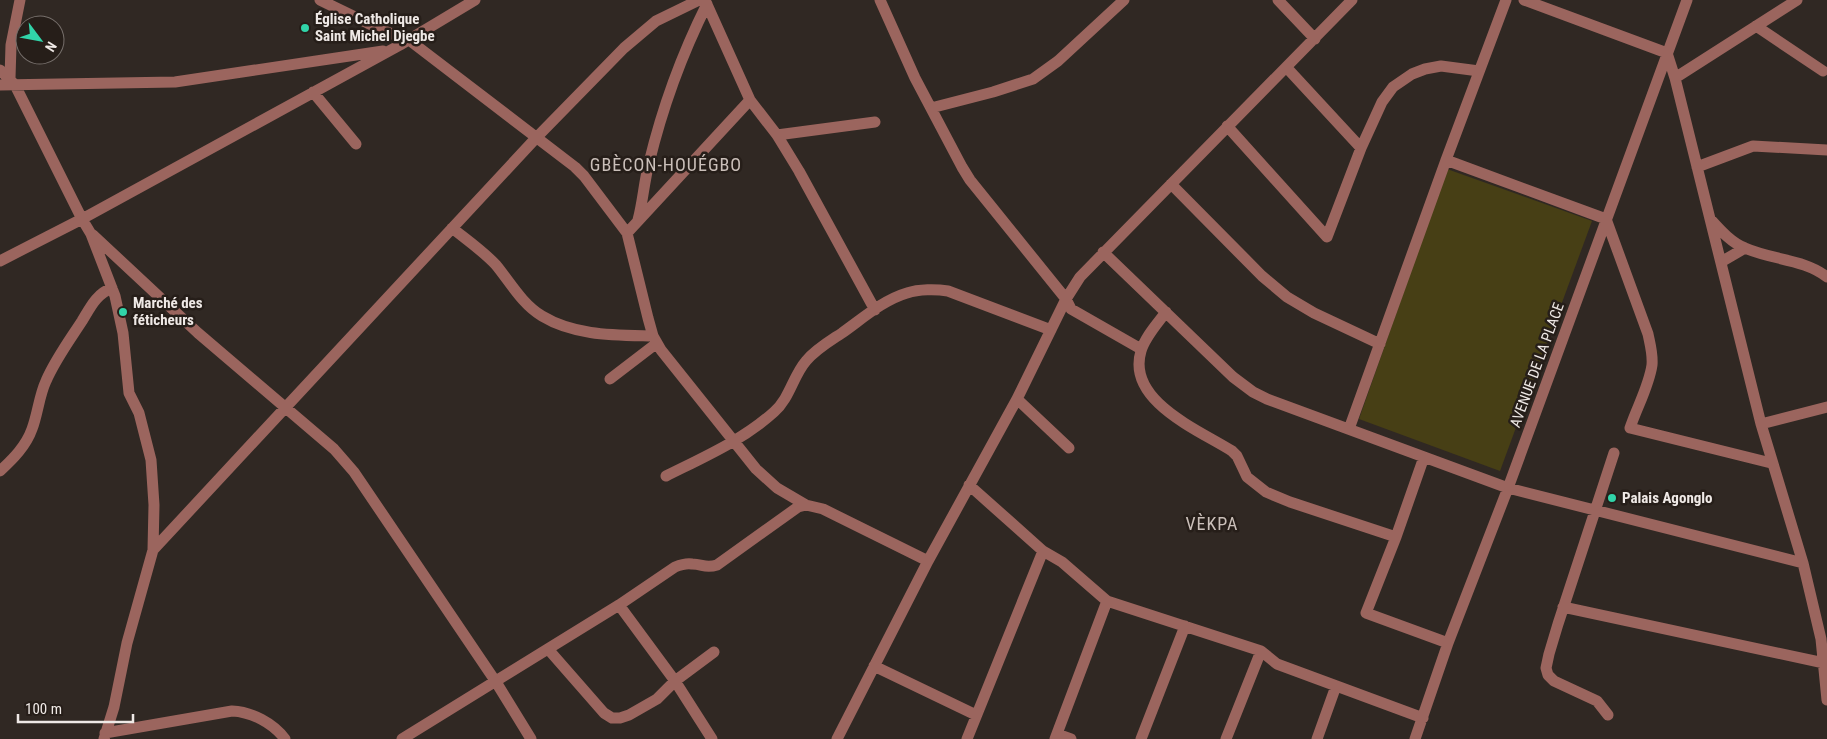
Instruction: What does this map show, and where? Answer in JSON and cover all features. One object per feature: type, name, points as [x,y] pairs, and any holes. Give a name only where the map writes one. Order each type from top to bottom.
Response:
[{"type":"street","points":[[8,83],[11,45],[20,0]]},
{"type":"street","points":[[320,0],[375,27],[409,40],[575,167],[627,233],[655,339],[672,365],[766,479],[789,496],[806,505],[823,509],[928,562]]},
{"type":"street","points":[[0,261],[82,219],[391,50],[475,0]]},
{"type":"street","points":[[880,0],[914,78],[970,180],[1074,311],[1141,349]]},
{"type":"street","points":[[931,108],[980,96],[1033,79],[1058,61],[1124,0]]},
{"type":"street","points":[[1278,0],[1315,39]]},
{"type":"street","points":[[838,739],[928,562],[1017,399],[1066,299],[1080,277],[1352,0]]},
{"type":"street","points":[[1349,429],[1506,0]]},
{"type":"street","points":[[1524,0],[1667,53],[1675,78],[1771,462],[1803,563],[1821,639],[1827,700]]},
{"type":"street","name":"AVENUE DE LA PLACE","points":[[1415,739],[1448,643],[1508,488],[1687,0]]},
{"type":"street","points":[[1675,78],[1797,0]]},
{"type":"street","points":[[704,1],[750,100],[777,135],[829,224],[875,310]]},
{"type":"street","points":[[153,550],[536,138],[643,30],[670,13],[704,1]]},
{"type":"street","points":[[638,220],[645,180],[656,138],[704,1]]},
{"type":"street","points":[[1756,26],[1823,71]]},
{"type":"street","points":[[8,83],[175,82],[391,50]]},
{"type":"street","points":[[1227,126],[1327,237],[1361,148],[1387,94],[1406,78],[1425,69],[1441,66],[1479,71]]},
{"type":"street","points":[[1287,68],[1361,148]]},
{"type":"street","points":[[0,70],[91,234],[112,288],[123,332],[129,393],[139,413],[151,460],[154,505],[153,550],[127,643],[114,707],[104,736]]},
{"type":"street","points":[[313,92],[356,144]]},
{"type":"street","points":[[627,233],[750,100]]},
{"type":"street","points":[[777,135],[875,122]]},
{"type":"street","points":[[1696,166],[1753,146],[1827,150]]},
{"type":"street","points":[[1446,160],[1606,219],[1648,334],[1651,350],[1652,364],[1648,379],[1630,428],[1771,462]]},
{"type":"street","points":[[1171,184],[1262,276],[1287,297],[1314,313],[1380,344]]},
{"type":"street","points":[[1710,218],[1722,232],[1745,248],[1813,268],[1827,277]]},
{"type":"street","points":[[452,228],[495,264],[517,292],[540,315],[555,323],[590,333],[655,339]]},
{"type":"street","points":[[91,234],[198,333],[334,449],[354,472],[496,682],[531,739]]},
{"type":"street","points":[[1721,262],[1745,248]]},
{"type":"street","points":[[1103,252],[1233,377],[1253,392],[1267,399],[1508,488],[1803,563]]},
{"type":"street","points":[[0,471],[12,460],[28,436],[51,370],[94,301],[104,291],[112,288]]},
{"type":"street","points":[[666,476],[734,442],[770,416],[781,406],[789,394],[798,372],[814,353],[875,310],[907,292],[939,290],[957,294],[1051,330]]},
{"type":"street","points":[[1166,312],[1141,349],[1139,357],[1141,380],[1154,401],[1232,451],[1240,461],[1247,477],[1259,488],[1290,502],[1396,537]]},
{"type":"street","points":[[610,379],[655,339]]},
{"type":"street","points":[[1017,399],[1069,448]]},
{"type":"street","points":[[1761,424],[1827,407]]},
{"type":"street","points":[[1608,715],[1597,701],[1554,681],[1548,675],[1546,668],[1614,453]]},
{"type":"street","points":[[1424,457],[1396,537],[1366,613],[1448,643]]},
{"type":"street","points":[[969,485],[1043,551],[1062,562],[1107,601],[1261,651],[1277,664],[1423,718]]},
{"type":"street","points":[[402,739],[619,605],[675,567],[694,564],[709,568],[717,565],[739,551],[789,512],[806,505]]},
{"type":"street","points":[[967,739],[1043,551]]},
{"type":"street","points":[[1071,739],[1056,737],[1107,601]]},
{"type":"street","points":[[619,605],[675,681],[712,739]]},
{"type":"street","points":[[1564,607],[1824,663]]},
{"type":"street","points":[[1141,739],[1185,626]]},
{"type":"street","points":[[548,649],[604,714],[612,718],[629,715],[657,699],[675,681],[714,652]]},
{"type":"street","points":[[1226,739],[1261,651]]},
{"type":"street","points":[[874,666],[976,714]]},
{"type":"street","points":[[1317,739],[1336,686]]},
{"type":"street","points":[[104,736],[232,711],[242,711],[260,718],[285,739]]},
{"type":"shaded area","points":[[1447,169],[1592,221],[1500,471],[1359,419]]},
{"type":"place","name":"Église Catholique Saint Michel Djegbe","points":[[305,28]]},
{"type":"place","name":"Marché des féticheurs","points":[[123,312]]},
{"type":"place","name":"Palais Agonglo","points":[[1612,498]]},
{"type":"district","name":"GBÈCON-HOUÉGBO","points":[[666,164]]},
{"type":"district","name":"VÈKPA","points":[[1212,523]]}]
